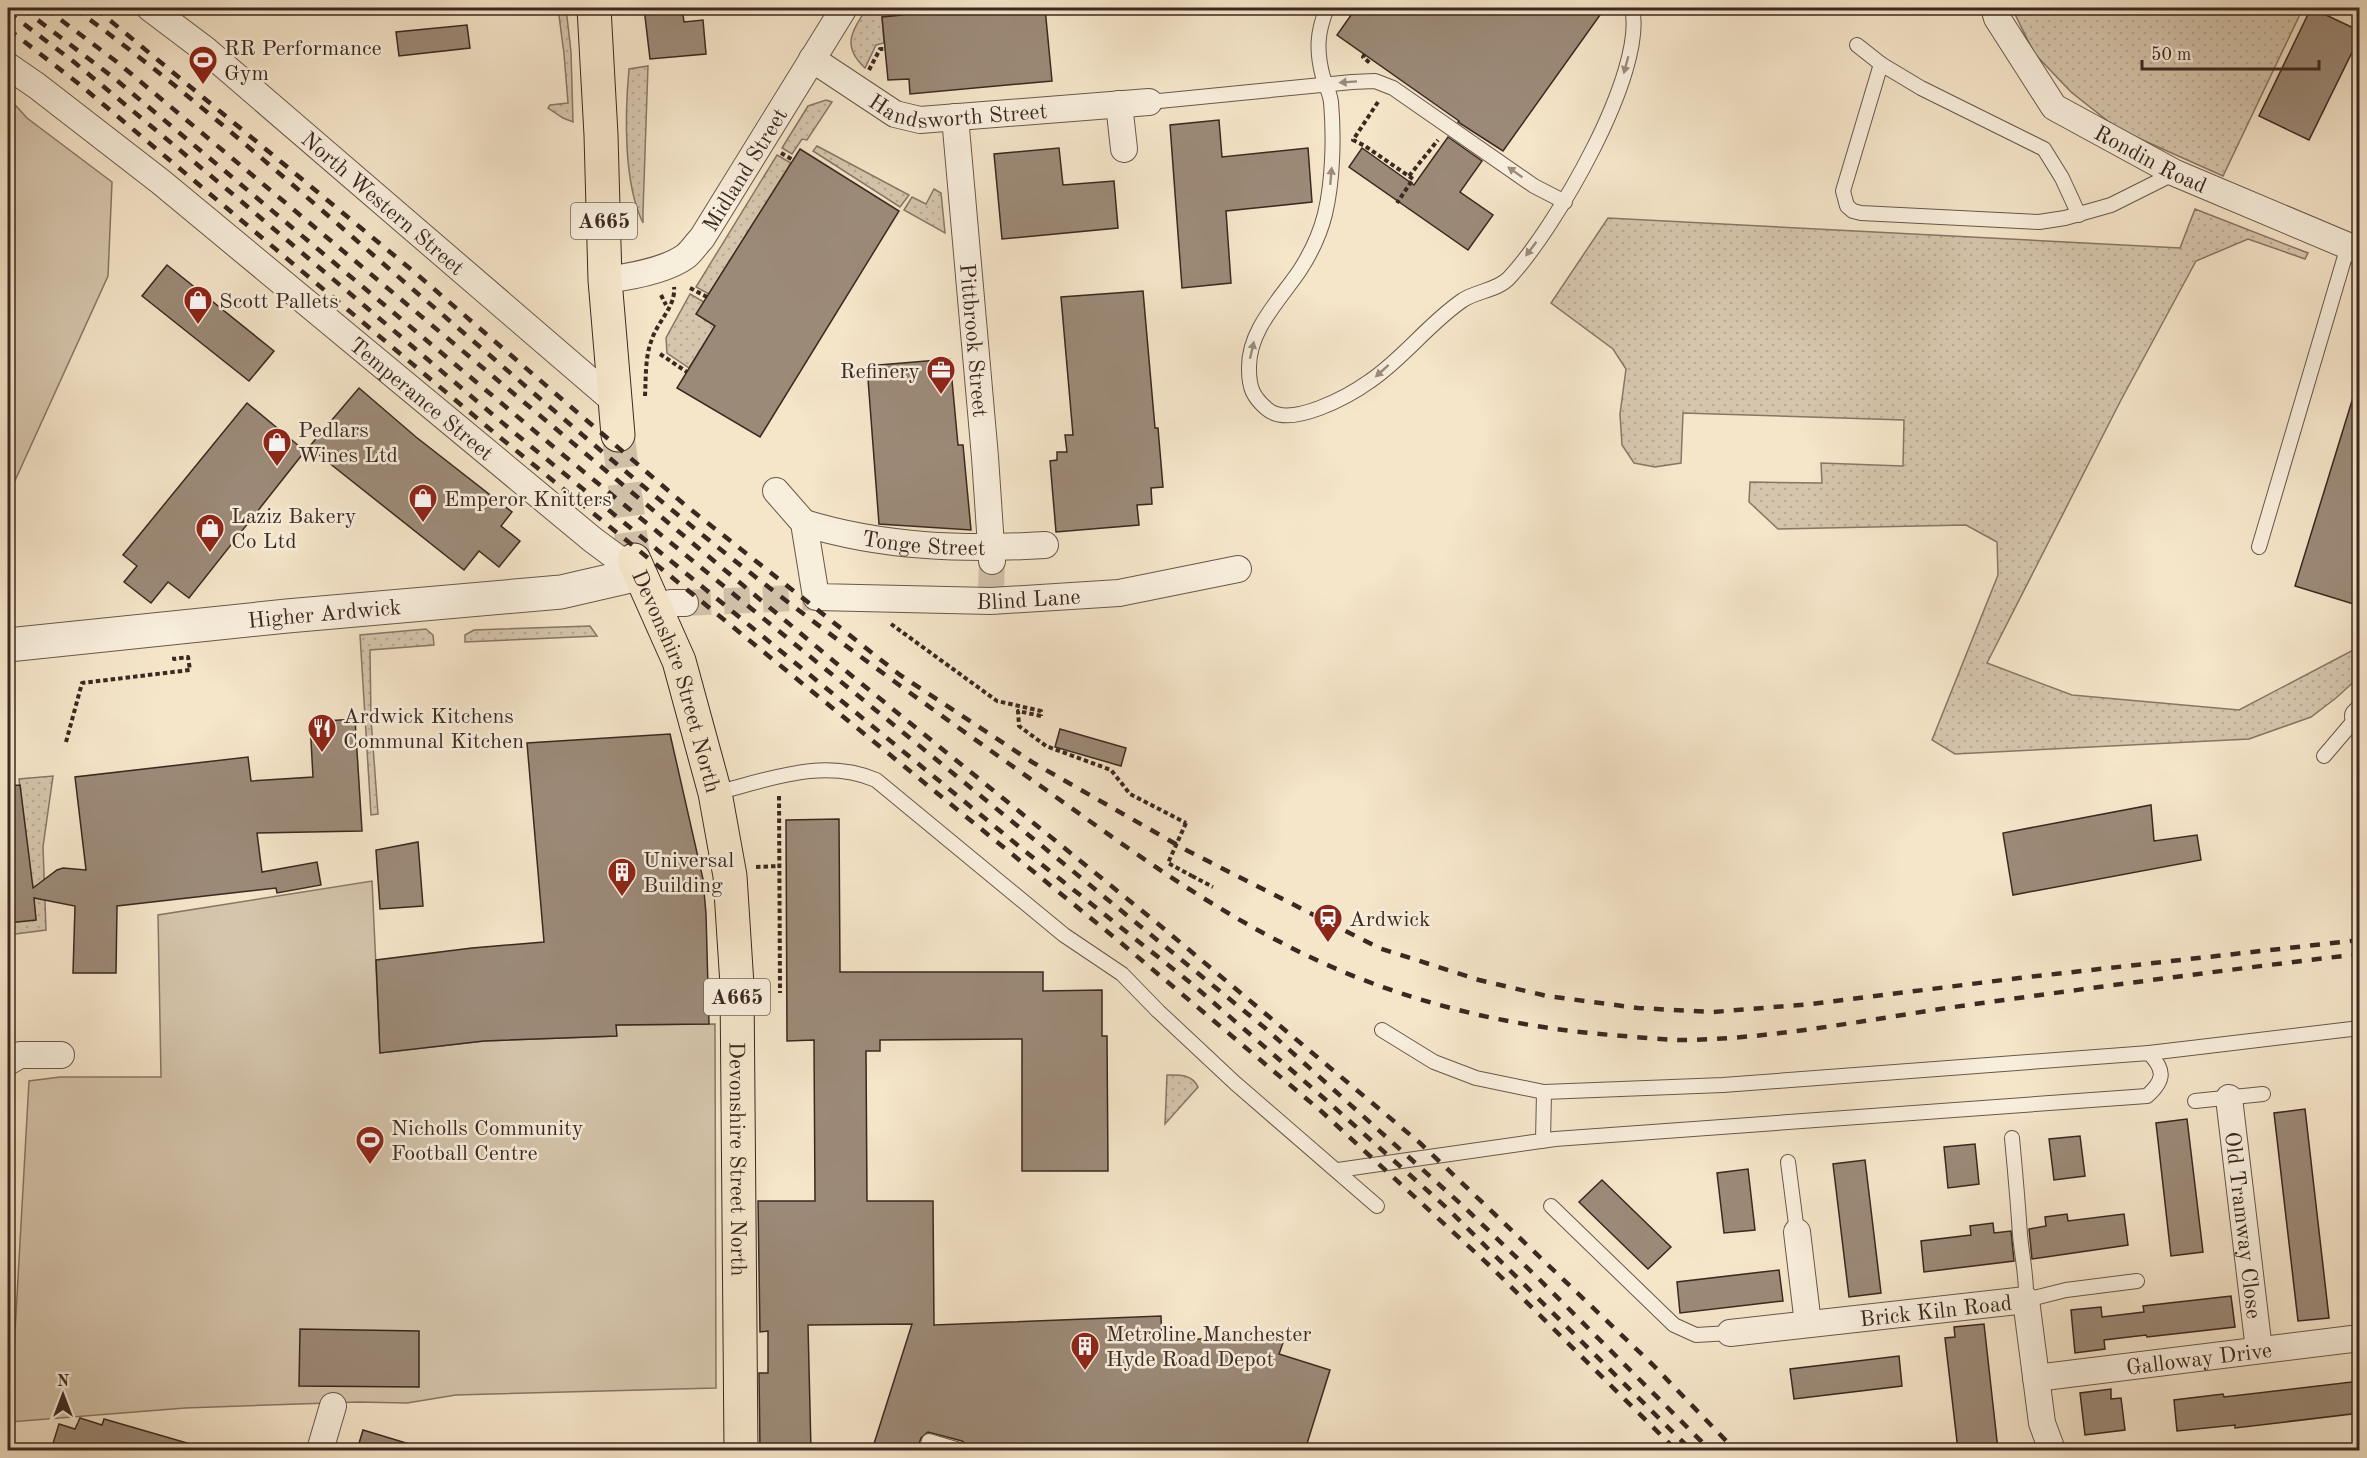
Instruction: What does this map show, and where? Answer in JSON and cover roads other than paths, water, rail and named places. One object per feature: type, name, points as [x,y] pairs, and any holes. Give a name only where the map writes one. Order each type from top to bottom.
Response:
[{"type":"highway","name":"A665","points":[[594,8],[600,102],[605,280],[629,403],[618,435]]},
{"type":"highway","name":"Devonshire Street North","points":[[636,567],[670,606],[679,661],[715,793],[730,876],[737,985],[741,1450]]},
{"type":"street","name":"North Western Street","points":[[150,8],[207,51],[629,403]]},
{"type":"street","name":"Midland Street","points":[[605,280],[627,278],[686,256],[702,238],[844,8]]},
{"type":"street","name":"Rondin Road","points":[[1994,8],[1997,18],[2054,106],[2175,173],[2354,248]]},
{"type":"street","name":"Handsworth Street","points":[[812,59],[895,114],[920,120],[1149,102]]},
{"type":"street","name":"Temperance Street","points":[[8,66],[161,182],[593,540],[636,567]]},
{"type":"street","points":[[1119,104],[1124,150]]},
{"type":"street","name":"Pittbrook Street","points":[[955,117],[992,555]]},
{"type":"street","points":[[776,491],[804,523]]},
{"type":"street","name":"Tonge Street","points":[[804,523],[879,540],[966,548],[992,555],[1045,545]]},
{"type":"street","name":"Blind Lane","points":[[804,523],[816,597],[1119,593],[1238,570]]},
{"type":"street","name":"Higher Ardwick","points":[[8,645],[287,616],[561,592],[636,567]]},
{"type":"street","points":[[8,1062],[20,1055],[61,1054]]},
{"type":"street","name":"Old Tramway Close","points":[[2229,1098],[2259,1350]]},
{"type":"street","points":[[1797,1232],[1808,1324]]},
{"type":"street","name":"Brick Kiln Road","points":[[1730,1333],[2026,1300],[2042,1423],[2052,1450]]},
{"type":"street","name":"Galloway Drive","points":[[2036,1378],[2360,1338]]},
{"type":"street","points":[[320,1450],[333,1406]]},
{"type":"lane","points":[[1327,8],[1318,29],[1320,65],[1331,100],[1332,169],[1329,199],[1320,233],[1301,269],[1271,309],[1251,345],[1249,369],[1253,397],[1270,412],[1289,416],[1324,407],[1371,381],[1464,299],[1508,280],[1565,202],[1591,155],[1624,75],[1634,33],[1632,8]]},
{"type":"lane","points":[[1857,45],[1921,88],[2044,150],[2062,178],[2079,214]]},
{"type":"lane","points":[[1881,63],[1844,191],[1847,206],[1853,211],[1893,216],[2039,222],[2111,206],[2175,173]]},
{"type":"lane","points":[[1149,102],[1376,81],[1393,88],[1534,186],[1565,202]]},
{"type":"lane","points":[[2259,547],[2354,248]]},
{"type":"lane","points":[[2324,756],[2359,715]]},
{"type":"lane","points":[[715,793],[803,771],[843,770],[860,773],[876,780],[1064,935],[1122,975],[1235,1083],[1377,1206]]},
{"type":"lane","points":[[1382,1030],[1434,1062],[1476,1078],[1544,1092],[1723,1085],[2149,1053],[2360,1028]]},
{"type":"lane","points":[[1338,1170],[1543,1141],[2147,1096],[2157,1087],[2162,1075],[2159,1063],[2149,1053]]},
{"type":"lane","points":[[1543,1141],[1544,1092]]},
{"type":"lane","points":[[2195,1101],[2263,1094]]},
{"type":"lane","points":[[2012,1138],[2026,1300],[2066,1290],[2137,1281]]},
{"type":"lane","points":[[1788,1162],[1797,1232]]},
{"type":"lane","points":[[1551,1206],[1674,1326],[1696,1335],[1730,1333]]},
{"type":"lane","points":[[926,1450],[929,1441],[959,1450]]},
{"type":"tunnel","points":[[618,435],[634,560]]},
{"type":"tunnel","points":[[991,589],[992,561]]},
{"type":"tunnel","points":[[685,603],[816,597]]},
{"type":"railway","points":[[22,8],[114,78],[562,454],[1265,1028],[1462,1205],[1710,1450]]},
{"type":"railway","points":[[45,8],[117,62],[836,663],[1157,923],[1420,1143],[1652,1364],[1735,1450]]},
{"type":"railway","points":[[74,8],[202,108],[622,469],[753,575],[879,670],[1109,835],[1212,903],[1322,963],[1402,994],[1485,1016],[1569,1031],[1678,1040],[1781,1033],[2055,993],[2360,954]]},
{"type":"railway","points":[[95,8],[413,271],[685,505],[900,675],[1032,762],[1188,851],[1379,948],[1479,980],[1547,996],[1638,1008],[1713,1012],[1812,1004],[2019,978],[2360,940]]},
{"type":"railway","points":[[8,12],[74,62],[511,430],[1026,852],[1192,984],[1448,1209],[1691,1450]]},
{"type":"railway","points":[[8,29],[79,84],[497,435],[1120,942],[1321,1111],[1490,1266],[1676,1450]]},
{"type":"place","name":"RR Performance Gym","points":[[203,86]]},
{"type":"place","name":"Scott Pallets","points":[[198,326]]},
{"type":"place","name":"Refinery","points":[[941,396]]},
{"type":"place","name":"Pedlars Wines Ltd","points":[[277,468]]},
{"type":"place","name":"Emperor Knitters","points":[[423,524]]},
{"type":"place","name":"Laziz Bakery Co Ltd","points":[[210,554]]},
{"type":"place","name":"Ardwick Kitchens Communal Kitchen","points":[[322,754]]},
{"type":"place","name":"Universal Building","points":[[622,898]]},
{"type":"place","name":"Ardwick","points":[[1328,944]]},
{"type":"place","name":"Nicholls Community Football Centre","points":[[370,1166]]},
{"type":"place","name":"Metroline Manchester Hyde Road Depot","points":[[1085,1372]]}]
